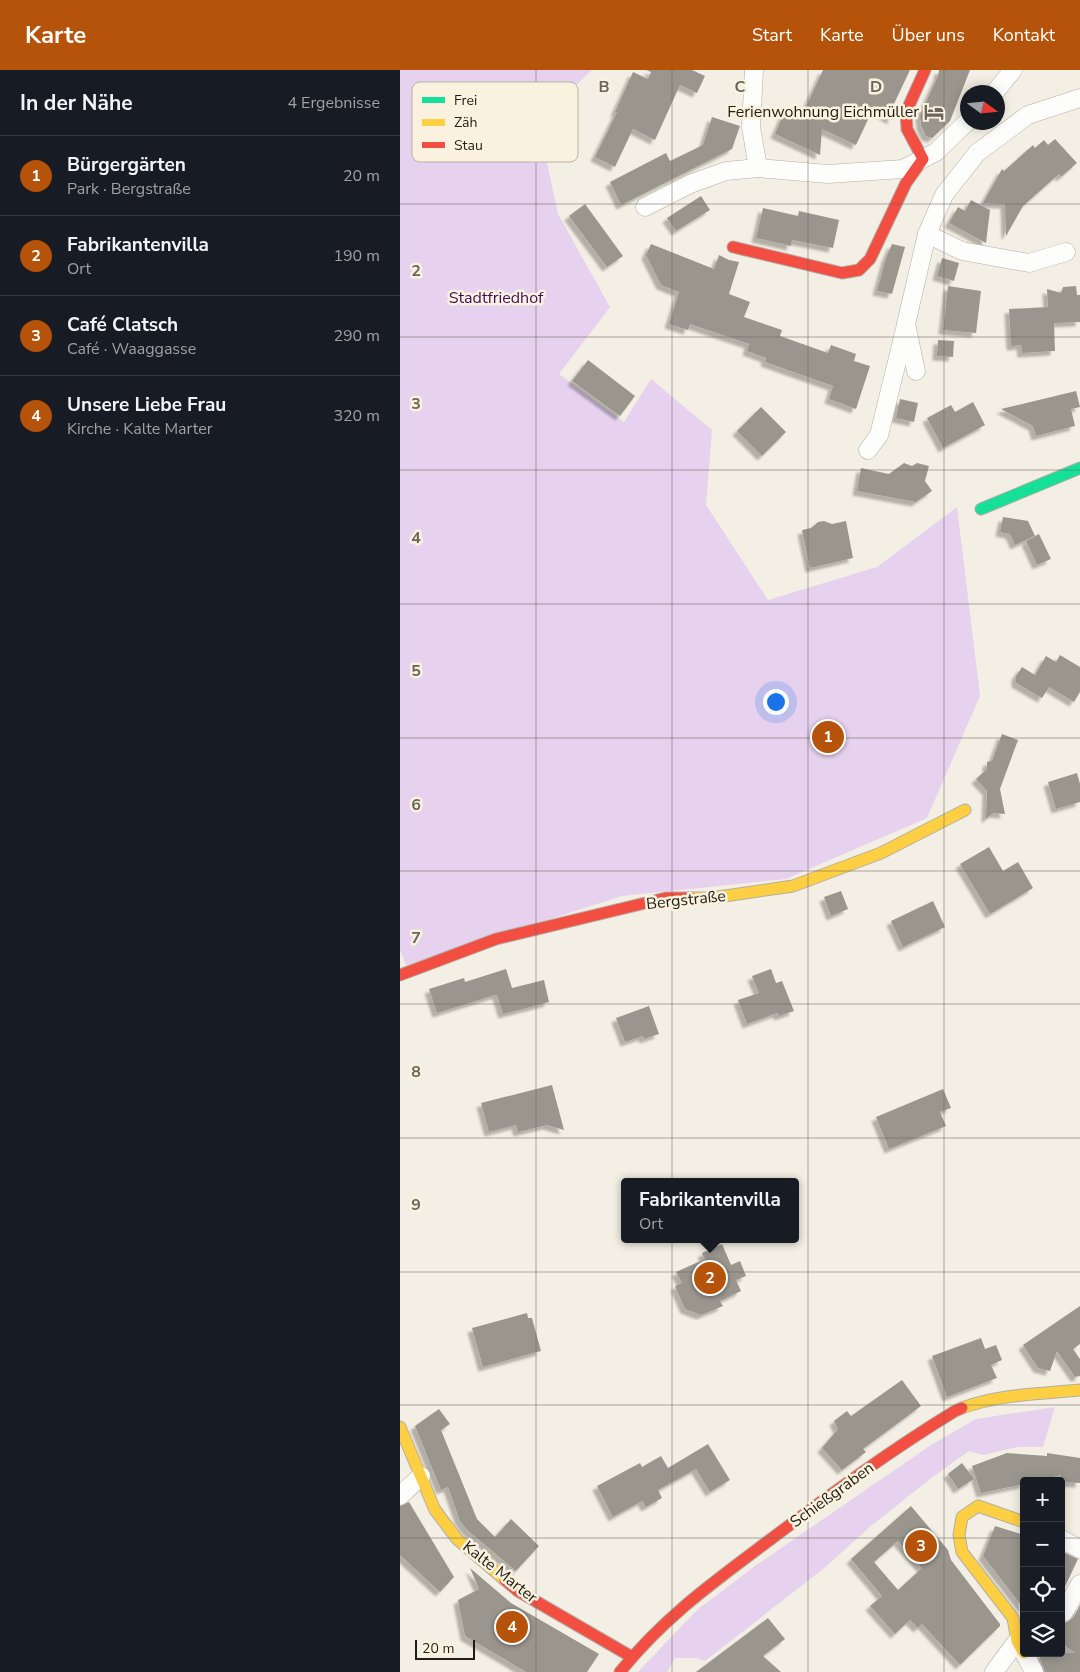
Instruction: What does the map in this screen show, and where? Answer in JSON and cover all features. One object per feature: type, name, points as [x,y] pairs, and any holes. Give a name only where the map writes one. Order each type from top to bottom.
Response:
[{"type":"street","points":[[754,70],[751,127],[758,168]]},
{"type":"street","points":[[923,159],[907,128],[906,112],[925,70]]},
{"type":"street","points":[[1001,85],[1013,70]]},
{"type":"street","points":[[868,450],[879,435],[927,234],[944,195],[977,153],[1028,115],[1080,98]]},
{"type":"street","points":[[645,207],[699,180],[726,171],[758,168],[828,174],[903,168],[936,152],[960,129]]},
{"type":"street","points":[[733,247],[842,273],[859,270],[870,259],[906,183],[923,159]]},
{"type":"street","points":[[927,234],[962,251],[1029,263],[1066,252]]},
{"type":"street","points":[[906,324],[916,371]]},
{"type":"street","points":[[981,509],[1080,468]]},
{"type":"street","name":"Bergstraße","points":[[400,975],[496,939],[666,898],[711,898],[793,886],[881,853],[965,810]]},
{"type":"street","name":"Schießgraben","points":[[620,1672],[662,1625],[690,1600],[818,1504],[906,1442],[955,1411],[982,1401],[1012,1396],[1080,1390]]},
{"type":"street","name":"Kalte Marter","points":[[400,1427],[435,1510],[457,1539],[518,1591],[632,1657]]},
{"type":"street","points":[[400,1496],[421,1476]]},
{"type":"street","points":[[1020,1521],[978,1506],[962,1517],[959,1535],[962,1552],[1013,1618],[1020,1640]]},
{"type":"street","points":[[1065,1541],[1080,1549]]},
{"type":"street","points":[[1064,1612],[1080,1584]]},
{"type":"street","points":[[994,1672],[1020,1648]]},
{"type":"street","points":[[1027,1657],[1034,1672]]},
{"type":"green space","name":"Stadtfriedhof","points":[[400,70],[592,70],[578,83],[412,82],[412,162],[547,162],[558,214],[610,307],[559,374],[624,422],[651,379],[712,430],[706,505],[768,600],[877,567],[957,507],[980,696],[927,818],[786,879],[622,896],[406,965],[400,950]]},
{"type":"green space","points":[[1055,1407],[1043,1447],[1017,1447],[983,1455],[969,1451],[930,1479],[871,1526],[823,1569],[705,1661],[697,1658],[675,1658],[667,1672],[638,1672],[697,1610],[755,1566],[931,1445],[976,1419]]},
{"type":"building","points":[[646,70],[692,70],[705,76],[697,93],[680,85],[655,140],[633,129],[615,167],[595,157],[617,112],[615,112],[633,72],[648,79],[651,72]]},
{"type":"building","points":[[823,70],[910,70],[893,106],[892,120],[873,109],[856,145],[822,129],[820,155],[775,134],[784,113],[800,120]]},
{"type":"building","points":[[939,70],[970,70],[964,85],[960,85],[960,96],[950,121],[932,138],[926,136],[921,125],[920,115]]},
{"type":"building","points":[[712,117],[740,126],[732,149],[621,205],[610,182],[666,153],[670,161],[703,145]]},
{"type":"building","points":[[1055,139],[1077,163],[1061,177],[1059,174],[1023,206],[1006,236],[1005,204],[983,203],[1002,169],[1004,171],[1033,145],[1035,148],[1044,140],[1048,145]]},
{"type":"building","points":[[701,196],[710,210],[676,231],[667,218]]},
{"type":"building","points":[[971,200],[990,210],[986,243],[949,223],[958,207],[965,211]]},
{"type":"building","points":[[585,204],[623,256],[607,267],[569,216]]},
{"type":"building","points":[[763,208],[798,216],[799,211],[839,220],[833,248],[792,240],[791,246],[756,238]]},
{"type":"building","points":[[651,244],[714,269],[719,255],[739,262],[729,294],[750,302],[744,317],[782,330],[780,336],[828,353],[831,345],[856,354],[854,361],[870,366],[856,409],[829,399],[833,386],[765,362],[766,358],[747,351],[749,344],[690,324],[688,330],[669,324],[679,292],[661,285],[646,255]]},
{"type":"building","points":[[892,244],[905,247],[892,294],[877,291]]},
{"type":"building","points":[[942,258],[959,263],[954,281],[937,276]]},
{"type":"building","points":[[948,286],[981,291],[976,333],[943,330]]},
{"type":"building","points":[[1076,286],[1077,295],[1080,295],[1080,322],[1054,323],[1055,351],[1022,353],[1021,345],[1011,346],[1009,309],[1048,307],[1047,289],[1061,293],[1063,287]]},
{"type":"building","points":[[938,340],[954,341],[953,357],[937,356]]},
{"type":"building","points":[[588,360],[635,396],[620,416],[572,381]]},
{"type":"building","points":[[1076,391],[1080,407],[1071,409],[1075,426],[1036,436],[1033,426],[1001,409]]},
{"type":"building","points":[[900,399],[918,403],[914,422],[896,418]]},
{"type":"building","points":[[973,402],[985,425],[943,448],[927,418],[951,405],[955,412]]},
{"type":"building","points":[[761,407],[786,432],[762,456],[737,431]]},
{"type":"building","points":[[904,463],[912,466],[917,463],[929,466],[925,481],[932,491],[916,502],[857,491],[861,468],[889,474]]},
{"type":"building","points":[[1003,517],[1028,521],[1035,536],[1015,545],[1010,534],[1000,532]]},
{"type":"building","points":[[824,521],[832,524],[846,521],[853,558],[810,568],[802,530],[811,528],[818,522]]},
{"type":"building","points":[[1039,534],[1051,559],[1037,565],[1026,541]]},
{"type":"building","points":[[1060,655],[1080,667],[1080,692],[1074,702],[1049,687],[1042,698],[1016,683],[1016,676],[1022,667],[1035,675],[1046,656],[1056,662]]},
{"type":"building","points":[[1002,734],[1018,740],[1000,789],[1005,814],[993,813],[986,819],[987,791],[976,779],[987,769],[987,762],[992,761]]},
{"type":"building","points":[[1077,773],[1080,784],[1080,802],[1056,809],[1048,782]]},
{"type":"building","points":[[989,847],[1003,871],[1018,862],[1033,888],[990,914],[960,864]]},
{"type":"building","points":[[841,891],[848,909],[831,916],[824,897]]},
{"type":"building","points":[[933,901],[945,927],[903,947],[891,921]]},
{"type":"building","points":[[506,969],[512,988],[544,980],[549,1002],[503,1014],[497,995],[495,995],[437,1013],[429,989],[464,978],[465,982]]},
{"type":"building","points":[[771,969],[776,983],[782,981],[794,1011],[779,1016],[777,1013],[747,1024],[738,1000],[759,993],[752,976]]},
{"type":"building","points":[[649,1006],[659,1034],[644,1039],[643,1036],[625,1042],[616,1018]]},
{"type":"building","points":[[552,1085],[564,1130],[547,1125],[518,1132],[516,1125],[489,1132],[481,1103]]},
{"type":"building","points":[[943,1089],[951,1108],[940,1112],[946,1126],[889,1149],[876,1117]]},
{"type":"building","points":[[722,1244],[731,1265],[740,1261],[746,1276],[736,1280],[741,1291],[720,1301],[723,1306],[701,1315],[685,1309],[675,1286],[682,1283],[676,1272],[705,1259],[702,1253]]},
{"type":"building","points":[[1080,1306],[1080,1344],[1073,1349],[1080,1359],[1080,1376],[1075,1377],[1057,1351],[1050,1371],[1038,1368],[1023,1345]]},
{"type":"building","points":[[527,1313],[528,1318],[532,1318],[541,1351],[483,1367],[472,1328]]},
{"type":"building","points":[[981,1338],[985,1349],[996,1345],[1002,1360],[991,1365],[997,1378],[947,1397],[932,1356]]},
{"type":"building","points":[[902,1380],[921,1406],[863,1449],[866,1452],[842,1470],[822,1448],[838,1429],[834,1421],[847,1411],[851,1416]]},
{"type":"building","points":[[439,1409],[450,1424],[441,1430],[477,1519],[495,1537],[511,1519],[539,1546],[516,1571],[467,1530],[460,1521],[448,1487],[441,1490],[415,1426]]},
{"type":"building","points":[[708,1444],[730,1480],[710,1492],[696,1469],[658,1490],[662,1498],[646,1507],[642,1501],[613,1517],[597,1486],[640,1463],[642,1467],[661,1456],[668,1468]]},
{"type":"building","points":[[1007,1453],[1047,1456],[1047,1453],[1080,1458],[1080,1483],[1065,1482],[1065,1477],[1061,1477],[1061,1475],[1053,1477],[1020,1477],[1020,1485],[981,1493],[972,1466]]},
{"type":"building","points":[[962,1463],[974,1479],[958,1489],[948,1474]]},
{"type":"building","points":[[409,1502],[454,1577],[440,1592],[400,1555],[400,1506]]},
{"type":"building","points":[[911,1506],[948,1550],[951,1560],[1000,1626],[960,1665],[922,1624],[918,1628],[910,1620],[895,1634],[870,1606],[882,1596],[851,1559]],"holes":[[[898,1541],[922,1568],[898,1590],[874,1562]]]},
{"type":"building","points":[[995,1526],[1020,1534],[1020,1604],[983,1556]]},
{"type":"building","points":[[1065,1553],[1078,1559],[1065,1587]]},
{"type":"building","points":[[470,1568],[511,1603],[599,1654],[587,1672],[526,1672],[465,1636],[458,1600],[479,1589]]},
{"type":"building","points":[[1080,1605],[1080,1672],[1045,1672],[1039,1657],[1065,1657],[1065,1653],[1075,1653],[1065,1646],[1065,1622],[1073,1618]]},
{"type":"building","points":[[768,1618],[785,1639],[763,1656],[781,1672],[696,1672]]},
{"type":"traffic: fast","points":[[981,509],[1080,468]]},
{"type":"traffic: slow","points":[[691,898],[711,898],[793,886],[881,853],[965,810]]},
{"type":"traffic: slow","points":[[962,1408],[1005,1397],[1080,1390]]},
{"type":"traffic: slow","points":[[400,1427],[435,1510],[457,1539],[505,1580]]},
{"type":"traffic: slow","points":[[1020,1521],[978,1506],[962,1517],[959,1535],[962,1552],[1013,1618],[1017,1641],[1020,1646]]},
{"type":"traffic: jam","points":[[733,247],[842,273],[859,270],[870,259],[906,183],[923,159],[907,129],[906,112],[925,70]]},
{"type":"traffic: jam","points":[[400,975],[496,939],[666,898],[691,898]]},
{"type":"traffic: jam","points":[[620,1672],[672,1617],[730,1570],[862,1473],[931,1426],[962,1408]]},
{"type":"traffic: jam","points":[[505,1580],[518,1591],[632,1657]]},
{"type":"place","name":"Ferienwohnung Eichmüller","points":[[934,112]]},
{"type":"place","name":"Bürgergärten","points":[[828,737]]},
{"type":"place","name":"Fabrikantenvilla","points":[[710,1278]]},
{"type":"place","name":"Café Clatsch","points":[[921,1546]]},
{"type":"place","name":"Unsere Liebe Frau","points":[[512,1627]]}]
